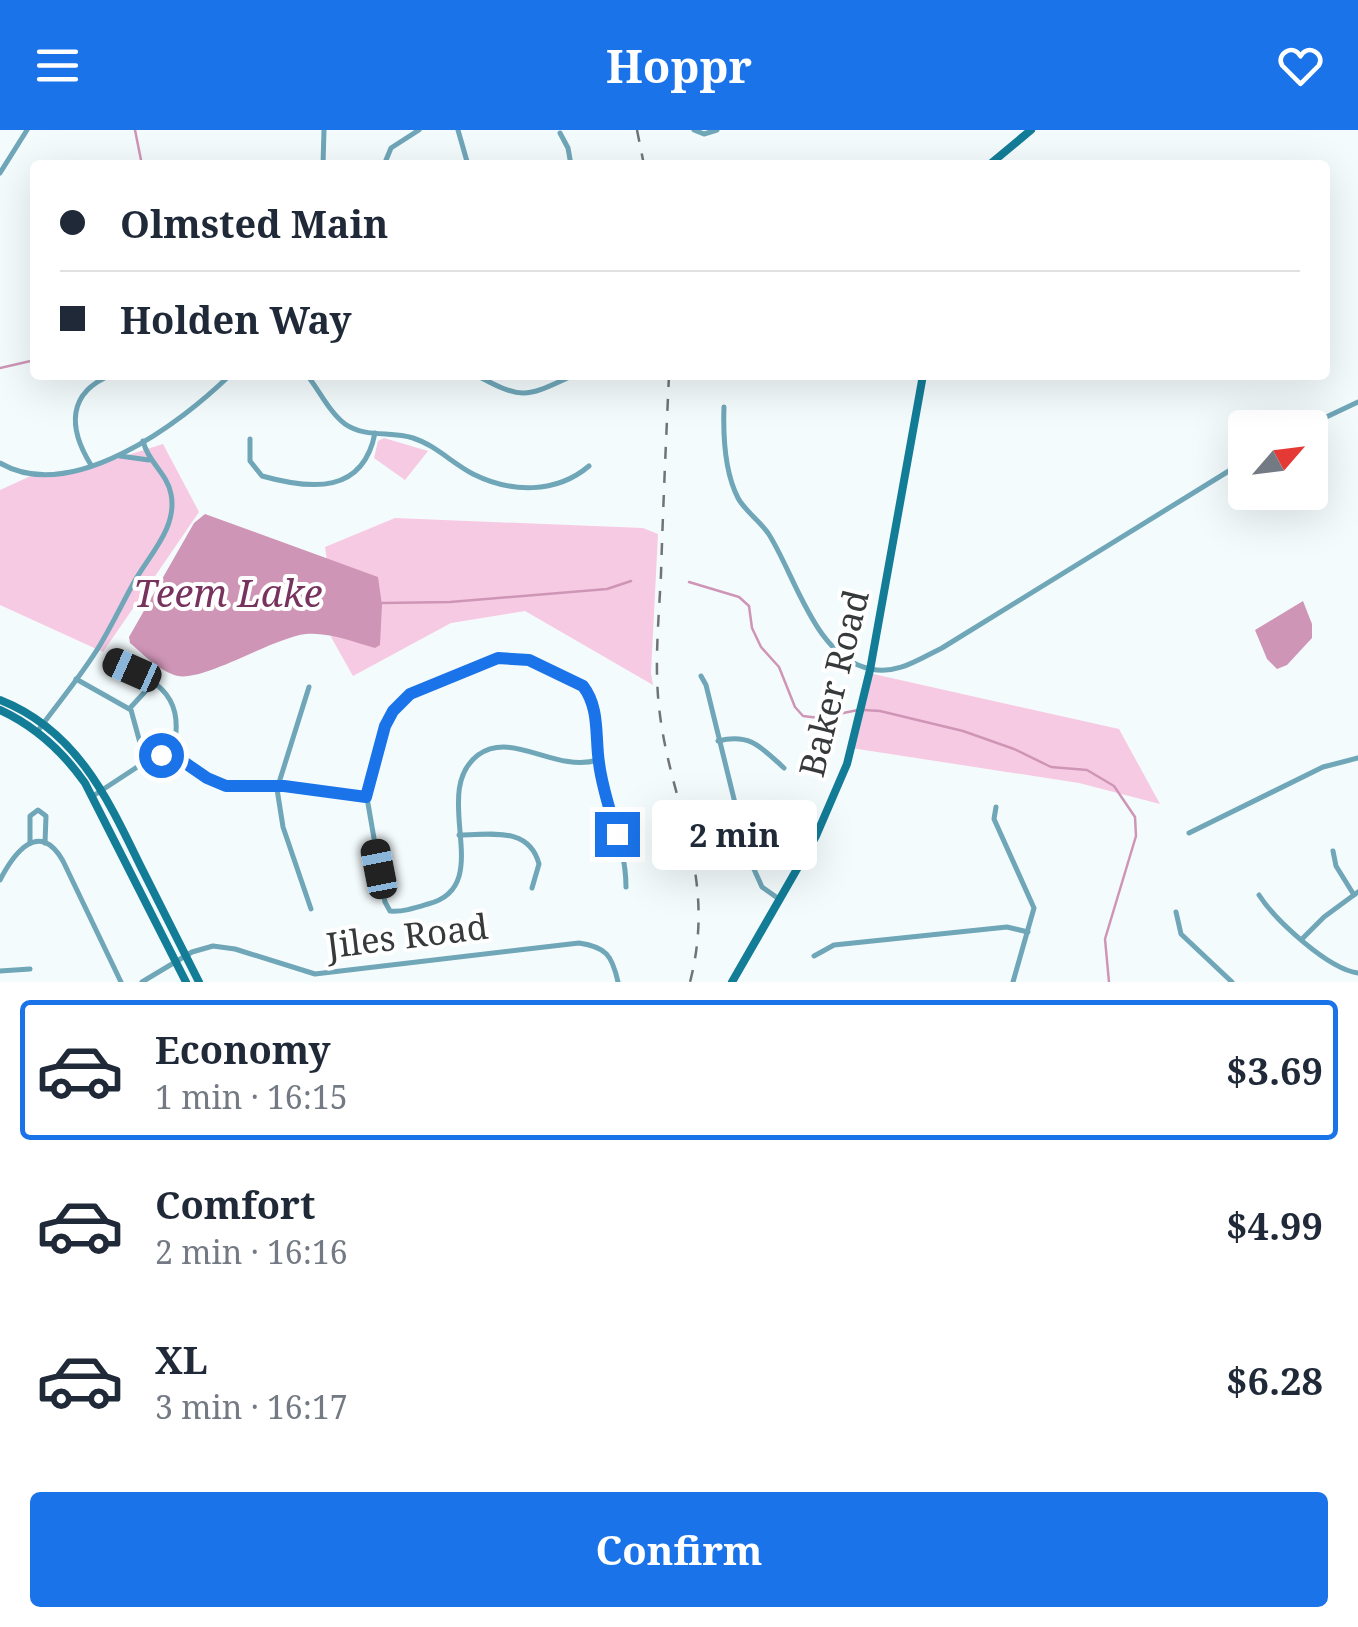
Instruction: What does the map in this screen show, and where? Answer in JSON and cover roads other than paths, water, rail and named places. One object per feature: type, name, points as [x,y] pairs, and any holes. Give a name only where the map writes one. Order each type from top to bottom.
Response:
[{"type":"street","points":[[0,172],[27,130]]},
{"type":"street","points":[[323,160],[324,130]]},
{"type":"street","points":[[386,160],[391,148],[419,130]]},
{"type":"street","points":[[458,130],[467,160]]},
{"type":"street","points":[[694,130],[704,134],[717,130]]},
{"type":"street","points":[[994,160],[1026,131]]},
{"type":"street","points":[[560,133],[570,160]]},
{"type":"street","points":[[91,465],[76,426],[78,400],[99,380]]},
{"type":"street","points":[[0,463],[33,473],[64,473],[117,456],[195,409],[225,380]]},
{"type":"street","points":[[311,380],[343,422],[374,433],[418,440],[470,473],[520,487],[560,485],[589,466]]},
{"type":"street","points":[[486,380],[509,392],[526,395],[562,380]]},
{"type":"street","name":"Baker Road","points":[[737,981],[824,819],[847,764],[870,670],[923,380]]},
{"type":"street","points":[[1328,416],[1358,402]]},
{"type":"street","points":[[724,408],[723,439],[739,500],[767,532],[826,642],[870,670],[897,670],[942,648],[1228,471]]},
{"type":"street","points":[[250,439],[250,462],[262,476],[336,483],[350,478],[363,466],[369,458],[374,433]]},
{"type":"street","points":[[40,728],[100,646],[171,517],[172,496],[164,474],[150,461],[143,441]]},
{"type":"street","points":[[117,456],[150,461]]},
{"type":"street","points":[[598,760],[571,765],[506,746],[485,751],[473,759],[463,778],[457,816],[462,864],[452,893],[411,909],[395,912],[387,908],[366,797],[385,726],[402,701],[461,671],[498,658],[529,660],[583,686],[594,707],[598,760],[623,854],[626,887]]},
{"type":"street","points":[[113,661],[155,681],[168,696],[177,726],[172,756]]},
{"type":"street","points":[[700,676],[706,685],[756,878],[779,899]]},
{"type":"street","points":[[76,679],[130,709],[146,762]]},
{"type":"street","points":[[130,709],[155,681]]},
{"type":"street","points":[[309,688],[277,787],[283,827],[311,909]]},
{"type":"street","points":[[0,700],[77,753],[103,790],[199,982]]},
{"type":"street","points":[[0,710],[40,728],[92,796],[186,982]]},
{"type":"street","points":[[718,741],[742,737],[758,745],[784,768]]},
{"type":"street","points":[[92,796],[161,755],[172,756],[217,784],[366,797]]},
{"type":"street","points":[[1189,833],[1323,766],[1358,758]]},
{"type":"street","points":[[996,807],[994,819],[1034,908],[1013,982]]},
{"type":"street","points":[[30,842],[30,816],[38,810],[46,816],[45,843]]},
{"type":"street","points":[[459,835],[520,837],[534,848],[538,860],[532,888]]},
{"type":"street","points":[[0,880],[12,856],[30,842],[45,843],[58,852],[121,982]]},
{"type":"street","points":[[1302,938],[1356,893],[1336,866],[1333,851]]},
{"type":"street","points":[[1259,895],[1268,910],[1324,957],[1358,973]]},
{"type":"street","points":[[1176,912],[1181,934],[1232,982]]},
{"type":"street","points":[[814,956],[834,946],[873,941],[1006,927],[1028,932]]},
{"type":"street","name":"Jiles Road","points":[[185,956],[203,948],[226,947],[305,972],[327,974],[579,943],[604,950],[613,963],[618,982]]},
{"type":"street","points":[[142,982],[185,956]]},
{"type":"street","points":[[0,970],[30,969]]},
{"type":"water","name":"Teem Lake","points":[[205,514],[378,577],[382,605],[380,645],[375,648],[332,636],[306,634],[201,673],[174,675],[156,665],[130,643],[129,637],[194,523]]},
{"type":"water","points":[[1303,601],[1312,624],[1312,638],[1287,665],[1277,669],[1267,659],[1255,630]]},
{"type":"waterway","points":[[135,130],[141,160]]},
{"type":"waterway","points":[[0,368],[30,361]]},
{"type":"waterway","points":[[382,603],[450,602],[607,589],[631,581]]},
{"type":"waterway","points":[[689,582],[739,597],[749,606],[752,628],[761,647],[779,667],[795,707],[803,716],[819,718],[858,710]]},
{"type":"waterway","points":[[864,710],[963,731],[1051,767],[1087,770],[1114,786],[1135,817],[1136,836],[1105,939],[1109,982]]},
{"type":"railway","points":[[637,130],[643,160]]},
{"type":"railway","points":[[669,380],[657,681],[670,769],[695,870],[697,942],[690,982]]}]
